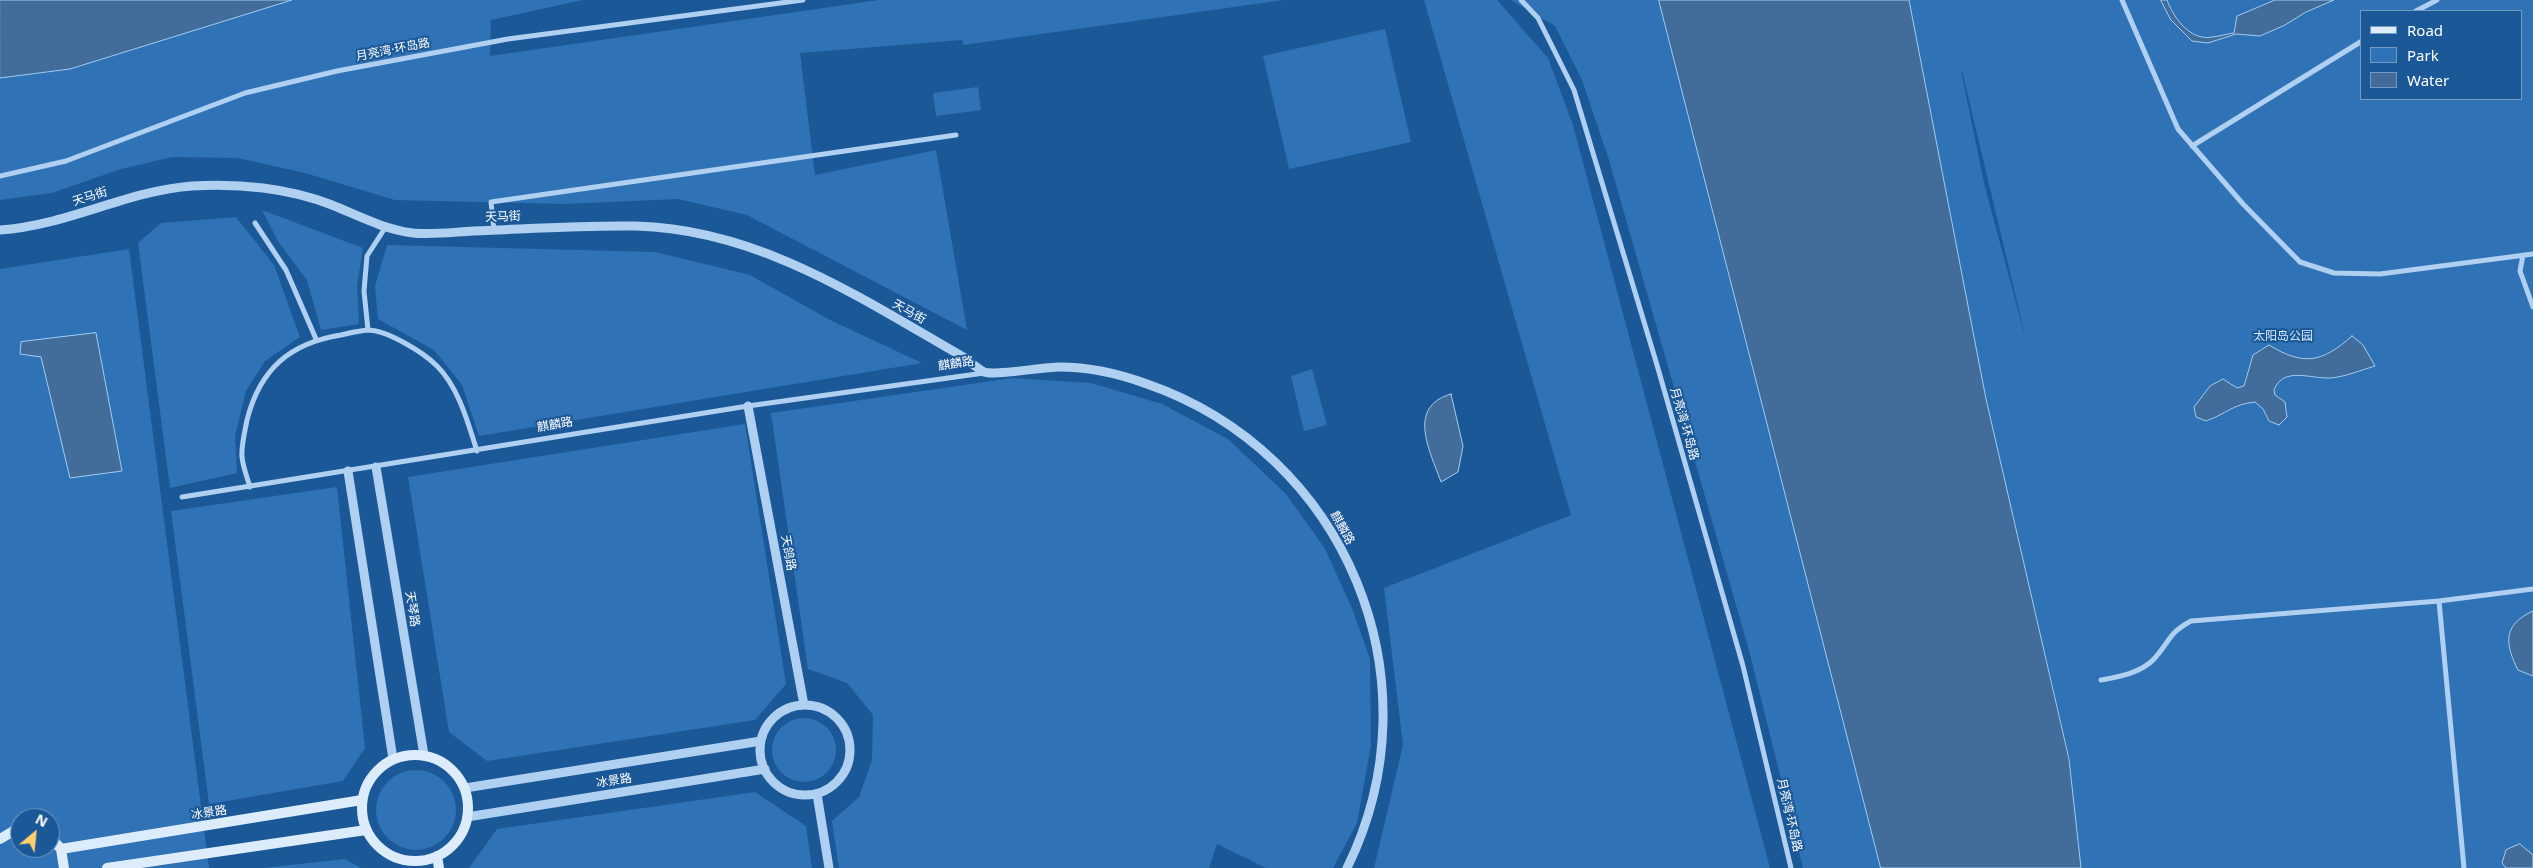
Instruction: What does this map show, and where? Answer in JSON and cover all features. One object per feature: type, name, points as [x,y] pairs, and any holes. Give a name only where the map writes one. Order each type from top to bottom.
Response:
[{"type":"main road","points":[[408,755],[424,755],[441,761],[455,773],[465,788],[468,802],[468,817],[462,833],[452,846],[437,856],[410,864],[392,856],[377,845],[366,830],[362,816],[362,800],[367,783],[378,769],[393,759],[408,755]]},
{"type":"main road","name":"冰景路","points":[[61,849],[362,800]]},
{"type":"main road","points":[[107,868],[366,830]]},
{"type":"main road","points":[[61,849],[64,868]]},
{"type":"main road","points":[[437,856],[439,868]]},
{"type":"street","name":"月亮湾·环岛路","points":[[0,176],[66,160],[245,93],[337,71],[508,39],[803,0]]},
{"type":"street","name":"月亮湾·环岛路","points":[[1521,0],[1538,18],[1574,90],[1660,374],[1743,666],[1791,868]]},
{"type":"street","points":[[2122,0],[2178,129],[2255,218],[2300,262],[2334,273],[2380,274],[2533,254]]},
{"type":"street","points":[[2418,10],[2436,0]]},
{"type":"street","points":[[2192,146],[2360,42]]},
{"type":"street","points":[[494,230],[491,202],[956,135]]},
{"type":"street","name":"天马街","points":[[0,230],[53,222],[127,198],[160,190],[194,186],[240,186],[286,193],[329,204],[385,228],[416,233],[637,226],[692,230],[733,240],[805,268],[957,354],[985,373]]},
{"type":"street","points":[[255,223],[286,270],[316,339]]},
{"type":"street","points":[[368,330],[364,291],[367,256],[385,228]]},
{"type":"street","points":[[2523,255],[2520,272],[2533,307]]},
{"type":"street","points":[[250,487],[242,457],[245,431],[252,400],[269,372],[290,353],[316,339],[368,330],[403,343],[420,352],[438,367],[466,416],[477,451]]},
{"type":"street","name":"麒麟路","points":[[182,497],[348,472],[748,406],[985,373],[1060,367],[1104,372],[1148,384],[1192,403],[1243,434],[1283,468],[1304,490],[1332,534],[1366,606],[1378,648],[1382,682],[1383,738],[1376,788],[1358,845],[1347,868]]},
{"type":"street","name":"天鸽路","points":[[748,406],[804,705]]},
{"type":"street","name":"天琴路","points":[[376,467],[424,755]]},
{"type":"street","points":[[348,472],[393,759]]},
{"type":"street","points":[[2101,680],[2125,676],[2153,661],[2175,630],[2191,621],[2439,601],[2533,589]]},
{"type":"street","points":[[2439,601],[2464,868]]},
{"type":"street","points":[[804,705],[824,710],[841,724],[848,736],[850,751],[848,765],[841,778],[830,788],[817,794],[805,795],[792,793],[776,784],[764,769],[761,755],[761,741],[767,727],[776,716],[789,708],[804,705]]},
{"type":"street","name":"冰景路","points":[[465,788],[761,741]]},
{"type":"street","name":"冰景路","points":[[468,817],[764,769]]},
{"type":"street","points":[[817,794],[829,868]]},
{"type":"green space","points":[[292,0],[583,0],[491,20],[490,56],[879,0],[1284,0],[963,45],[962,40],[800,53],[815,175],[936,150],[967,330],[747,215],[678,199],[565,204],[395,200],[305,173],[238,158],[172,157],[121,169],[52,193],[0,200],[0,78],[70,69]]},
{"type":"green space","points":[[1424,0],[1497,0],[1548,58],[1573,125],[1770,868],[1374,868],[1403,745],[1384,588],[1571,515]]},
{"type":"green space","points":[[1511,0],[1659,0],[1881,868],[1803,868],[1750,654],[1609,160],[1582,80],[1555,26]]},
{"type":"green space","name":"太阳岛公园","points":[[1909,0],[2533,0],[2533,868],[2081,868],[2069,756],[1986,399]],"holes":[[[1962,71],[2027,344],[1985,187]]]},
{"type":"green space","points":[[1385,29],[1411,142],[1289,169],[1263,56]]},
{"type":"green space","points":[[978,87],[981,110],[936,116],[933,93]]},
{"type":"green space","points":[[262,210],[363,248],[357,286],[359,324],[321,330],[307,280],[279,243]]},
{"type":"green space","points":[[236,217],[274,265],[300,337],[265,361],[246,391],[235,436],[237,473],[170,488],[138,243],[161,223]]},
{"type":"green space","points":[[387,245],[655,252],[750,275],[830,320],[922,363],[479,436],[462,385],[434,350],[378,319],[375,286]]},
{"type":"green space","points":[[129,249],[209,868],[0,868],[0,269]]},
{"type":"green space","points":[[1312,369],[1327,425],[1304,431],[1291,376]]},
{"type":"green space","points":[[1012,378],[1091,383],[1162,404],[1228,439],[1285,493],[1324,547],[1352,608],[1370,659],[1371,745],[1357,823],[1333,868],[1266,868],[1217,844],[1209,868],[839,868],[832,821],[859,797],[872,760],[873,715],[847,683],[808,669],[771,413]]},
{"type":"green space","points":[[745,424],[786,684],[755,720],[487,761],[449,732],[408,477]]},
{"type":"green space","points":[[337,487],[365,748],[343,781],[209,804],[171,511]]},
{"type":"green space","points":[[798,718],[810,718],[827,727],[834,738],[836,750],[834,762],[827,773],[810,782],[798,782],[786,777],[777,768],[772,756],[772,744],[777,732],[786,723]]},
{"type":"green space","points":[[416,770],[431,773],[444,782],[453,795],[456,810],[453,825],[444,838],[431,847],[416,850],[401,847],[388,838],[379,825],[376,810],[379,795],[388,782],[401,773]]},
{"type":"green space","points":[[755,792],[806,826],[812,868],[469,868],[497,829]]},
{"type":"green space","points":[[345,859],[361,868],[263,868]]},
{"type":"water","points":[[0,0],[292,0],[70,69],[0,78]]},
{"type":"water","points":[[1659,0],[1909,0],[1986,399],[2069,759],[2081,868],[1881,868]]},
{"type":"water","points":[[2161,0],[2167,0],[2180,23],[2190,32],[2202,37],[2214,37],[2234,33],[2237,16],[2275,0],[2334,0],[2260,36],[2236,34],[2208,43],[2192,41],[2171,20]]},
{"type":"water","points":[[96,333],[122,471],[70,478],[41,357],[20,354],[21,342]]},
{"type":"water","points":[[2352,336],[2363,345],[2375,366],[2330,378],[2298,375],[2284,378],[2274,390],[2275,395],[2285,402],[2287,417],[2279,425],[2269,421],[2263,409],[2255,402],[2235,407],[2206,421],[2196,417],[2194,407],[2210,386],[2223,379],[2237,388],[2244,386],[2253,355],[2269,345],[2292,356],[2312,358],[2331,352]]},
{"type":"water","points":[[1451,394],[1463,446],[1458,472],[1441,482],[1427,444],[1425,419],[1429,409],[1437,400]]},
{"type":"water","points":[[2533,611],[2533,676],[2518,670],[2510,652],[2509,636],[2516,622]]},
{"type":"water","points":[[2520,844],[2533,855],[2533,868],[2506,868],[2502,863],[2506,850]]}]
